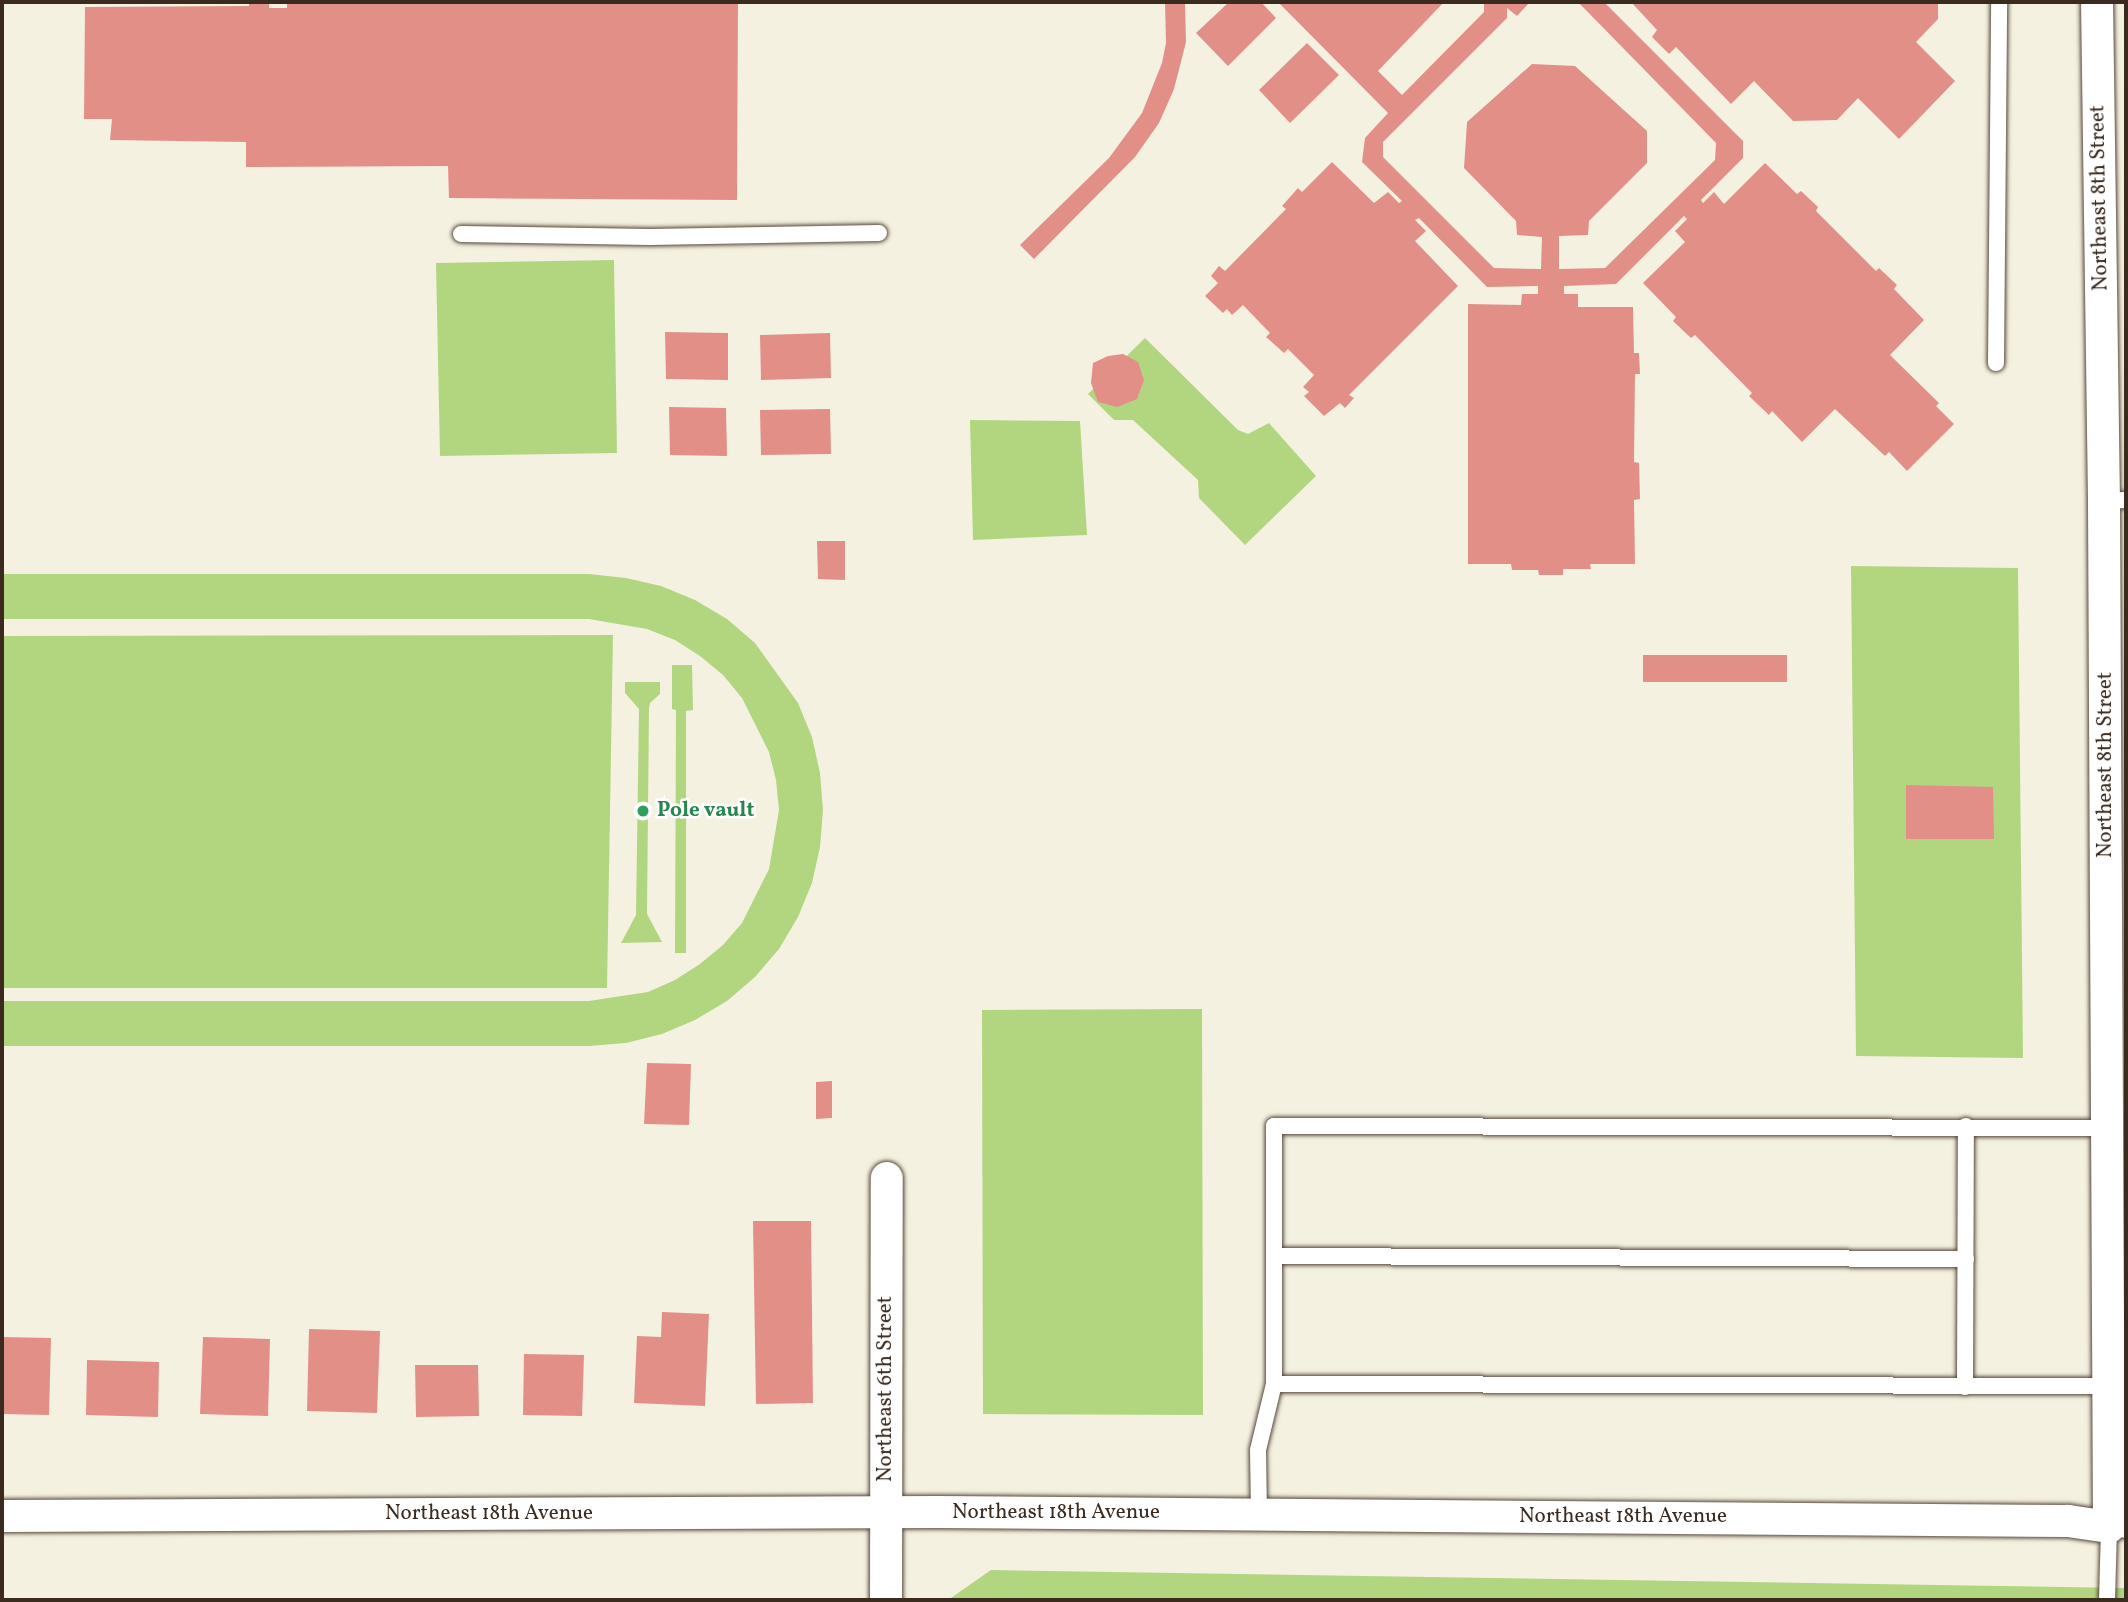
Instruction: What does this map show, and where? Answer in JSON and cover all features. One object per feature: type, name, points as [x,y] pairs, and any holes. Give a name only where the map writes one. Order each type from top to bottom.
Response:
[{"type":"street","name":"Northeast 8th Street","points":[[2097,2],[2115,501],[2108,1128],[2110,1386],[2118,1529]]},
{"type":"street","name":"Northeast 6th Street","points":[[886,1600],[887,1178]]},
{"type":"street","name":"Northeast 18th Avenue","points":[[2,1516],[886,1512],[1259,1514],[2068,1521],[2118,1529]]},
{"type":"lane","points":[[1997,363],[1999,2]]},
{"type":"lane","points":[[461,234],[650,237],[879,233]]},
{"type":"lane","points":[[1259,1514],[1258,1450],[1274,1384],[1274,1126],[2108,1128]]},
{"type":"lane","points":[[1965,1387],[1966,1126]]},
{"type":"lane","points":[[1274,1256],[1966,1259]]},
{"type":"lane","points":[[1274,1384],[2110,1386]]},
{"type":"lane","points":[[2107,1600],[2118,1529]]},
{"type":"green space","points":[[614,260],[617,453],[440,456],[436,263]]},
{"type":"green space","points":[[1145,338],[1238,430],[1248,434],[1269,423],[1316,476],[1245,545],[1199,498],[1198,480],[1133,420],[1114,420],[1088,394]]},
{"type":"green space","points":[[970,420],[1080,421],[1087,535],[973,540]]},
{"type":"green space","points":[[1851,566],[2018,568],[2023,1058],[1856,1056]]},
{"type":"green space","points":[[2,574],[589,574],[626,578],[661,586],[695,600],[727,619],[755,643],[798,703],[812,737],[820,773],[823,810],[820,847],[812,883],[798,917],[779,949],[755,977],[727,1001],[695,1020],[662,1034],[626,1043],[589,1046],[2,1046],[2,1001],[589,1001],[648,992],[675,980],[700,964],[723,945],[742,923],[769,869],[779,810],[776,780],[769,752],[742,698],[723,675],[700,656],[675,640],[647,629],[589,619],[2,619]]},
{"type":"green space","points":[[613,635],[607,988],[2,988],[2,636]]},
{"type":"green space","points":[[672,665],[692,665],[693,710],[686,711],[686,953],[675,953],[676,710],[672,709]]},
{"type":"green space","name":"Pole vault","points":[[625,682],[660,682],[660,694],[650,703],[649,708],[647,914],[662,942],[621,943],[636,915],[639,709],[625,693]]},
{"type":"green space","points":[[1202,1009],[1203,1415],[983,1414],[982,1010]]},
{"type":"green space","points":[[991,1570],[2126,1588],[2126,1600],[948,1600]]},
{"type":"building","points":[[249,2],[269,2],[269,8],[287,8],[287,2],[738,2],[737,200],[449,198],[448,166],[246,167],[246,142],[110,140],[112,119],[84,119],[85,7],[249,6]]},
{"type":"building","points":[[1165,2],[1185,2],[1186,42],[1174,89],[1159,123],[1135,157],[1034,259],[1020,245],[1109,158],[1142,113],[1162,63],[1166,43]]},
{"type":"building","points":[[1229,2],[1261,2],[1276,18],[1228,66],[1196,33]]},
{"type":"building","points":[[1278,2],[1444,2],[1378,71],[1402,95],[1484,12],[1484,2],[1530,2],[1517,16],[1507,8],[1507,18],[1383,142],[1383,157],[1494,268],[1541,269],[1542,237],[1517,235],[1516,221],[1464,168],[1467,122],[1532,64],[1575,66],[1647,131],[1647,163],[1589,221],[1588,235],[1559,236],[1559,269],[1605,268],[1715,160],[1716,143],[1578,2],[1604,2],[1743,141],[1743,158],[1701,200],[1703,203],[1714,192],[1724,204],[1765,163],[1797,194],[1801,191],[1818,207],[1816,211],[1876,271],[1879,268],[1897,285],[1894,289],[1924,320],[1890,355],[1939,403],[1936,406],[1954,424],[1907,471],[1889,452],[1885,456],[1835,409],[1802,442],[1772,411],[1769,415],[1749,396],[1752,393],[1695,335],[1691,338],[1673,321],[1676,317],[1643,283],[1685,242],[1675,231],[1687,219],[1684,216],[1616,284],[1564,286],[1564,294],[1578,294],[1578,307],[1633,307],[1634,353],[1639,353],[1640,374],[1635,374],[1634,462],[1639,463],[1640,499],[1634,500],[1635,564],[1590,564],[1591,569],[1563,569],[1563,575],[1539,575],[1538,570],[1512,570],[1511,564],[1468,564],[1468,304],[1521,305],[1522,294],[1538,294],[1538,286],[1487,287],[1419,218],[1415,220],[1426,231],[1415,241],[1458,286],[1349,395],[1354,398],[1345,408],[1340,403],[1324,416],[1304,396],[1309,392],[1303,387],[1314,375],[1288,349],[1284,353],[1266,337],[1270,333],[1243,305],[1232,315],[1227,309],[1223,313],[1205,296],[1218,283],[1211,276],[1219,266],[1225,271],[1286,209],[1282,206],[1298,188],[1302,192],[1332,162],[1374,203],[1388,192],[1399,203],[1402,201],[1362,162],[1365,138],[1388,113]]},
{"type":"building","points":[[1631,2],[1938,2],[1938,19],[1916,42],[1955,81],[1899,139],[1858,98],[1837,120],[1793,121],[1754,81],[1731,104],[1676,47],[1669,54],[1652,37],[1657,30]]},
{"type":"building","points":[[1307,43],[1339,75],[1290,123],[1259,90]]},
{"type":"building","points":[[665,332],[728,333],[728,380],[666,379]]},
{"type":"building","points":[[830,333],[831,378],[761,380],[760,335]]},
{"type":"building","points":[[1123,354],[1138,362],[1144,380],[1137,399],[1117,407],[1098,402],[1091,383],[1093,363],[1108,356]]},
{"type":"building","points":[[669,407],[726,408],[727,456],[670,455]]},
{"type":"building","points":[[830,409],[831,454],[761,455],[760,410]]},
{"type":"building","points":[[817,541],[845,541],[845,580],[818,579]]},
{"type":"building","points":[[1643,655],[1787,655],[1787,682],[1643,682]]},
{"type":"building","points":[[1906,785],[1993,787],[1994,839],[1906,839]]},
{"type":"building","points":[[647,1063],[691,1064],[689,1125],[644,1124]]},
{"type":"building","points":[[832,1081],[832,1118],[816,1119],[816,1082]]},
{"type":"building","points":[[753,1221],[811,1221],[813,1403],[756,1404]]},
{"type":"building","points":[[662,1312],[709,1314],[705,1406],[634,1403],[637,1336],[661,1337]]},
{"type":"building","points":[[309,1329],[380,1331],[377,1413],[307,1411]]},
{"type":"building","points":[[2,1337],[51,1338],[49,1415],[2,1414]]},
{"type":"building","points":[[203,1337],[270,1339],[268,1416],[200,1414]]},
{"type":"building","points":[[524,1354],[584,1355],[582,1416],[523,1415]]},
{"type":"building","points":[[87,1360],[159,1362],[158,1417],[86,1415]]},
{"type":"building","points":[[415,1365],[478,1365],[479,1416],[416,1417]]},
{"type":"place","name":"Pole vault","points":[[643,811]]}]
